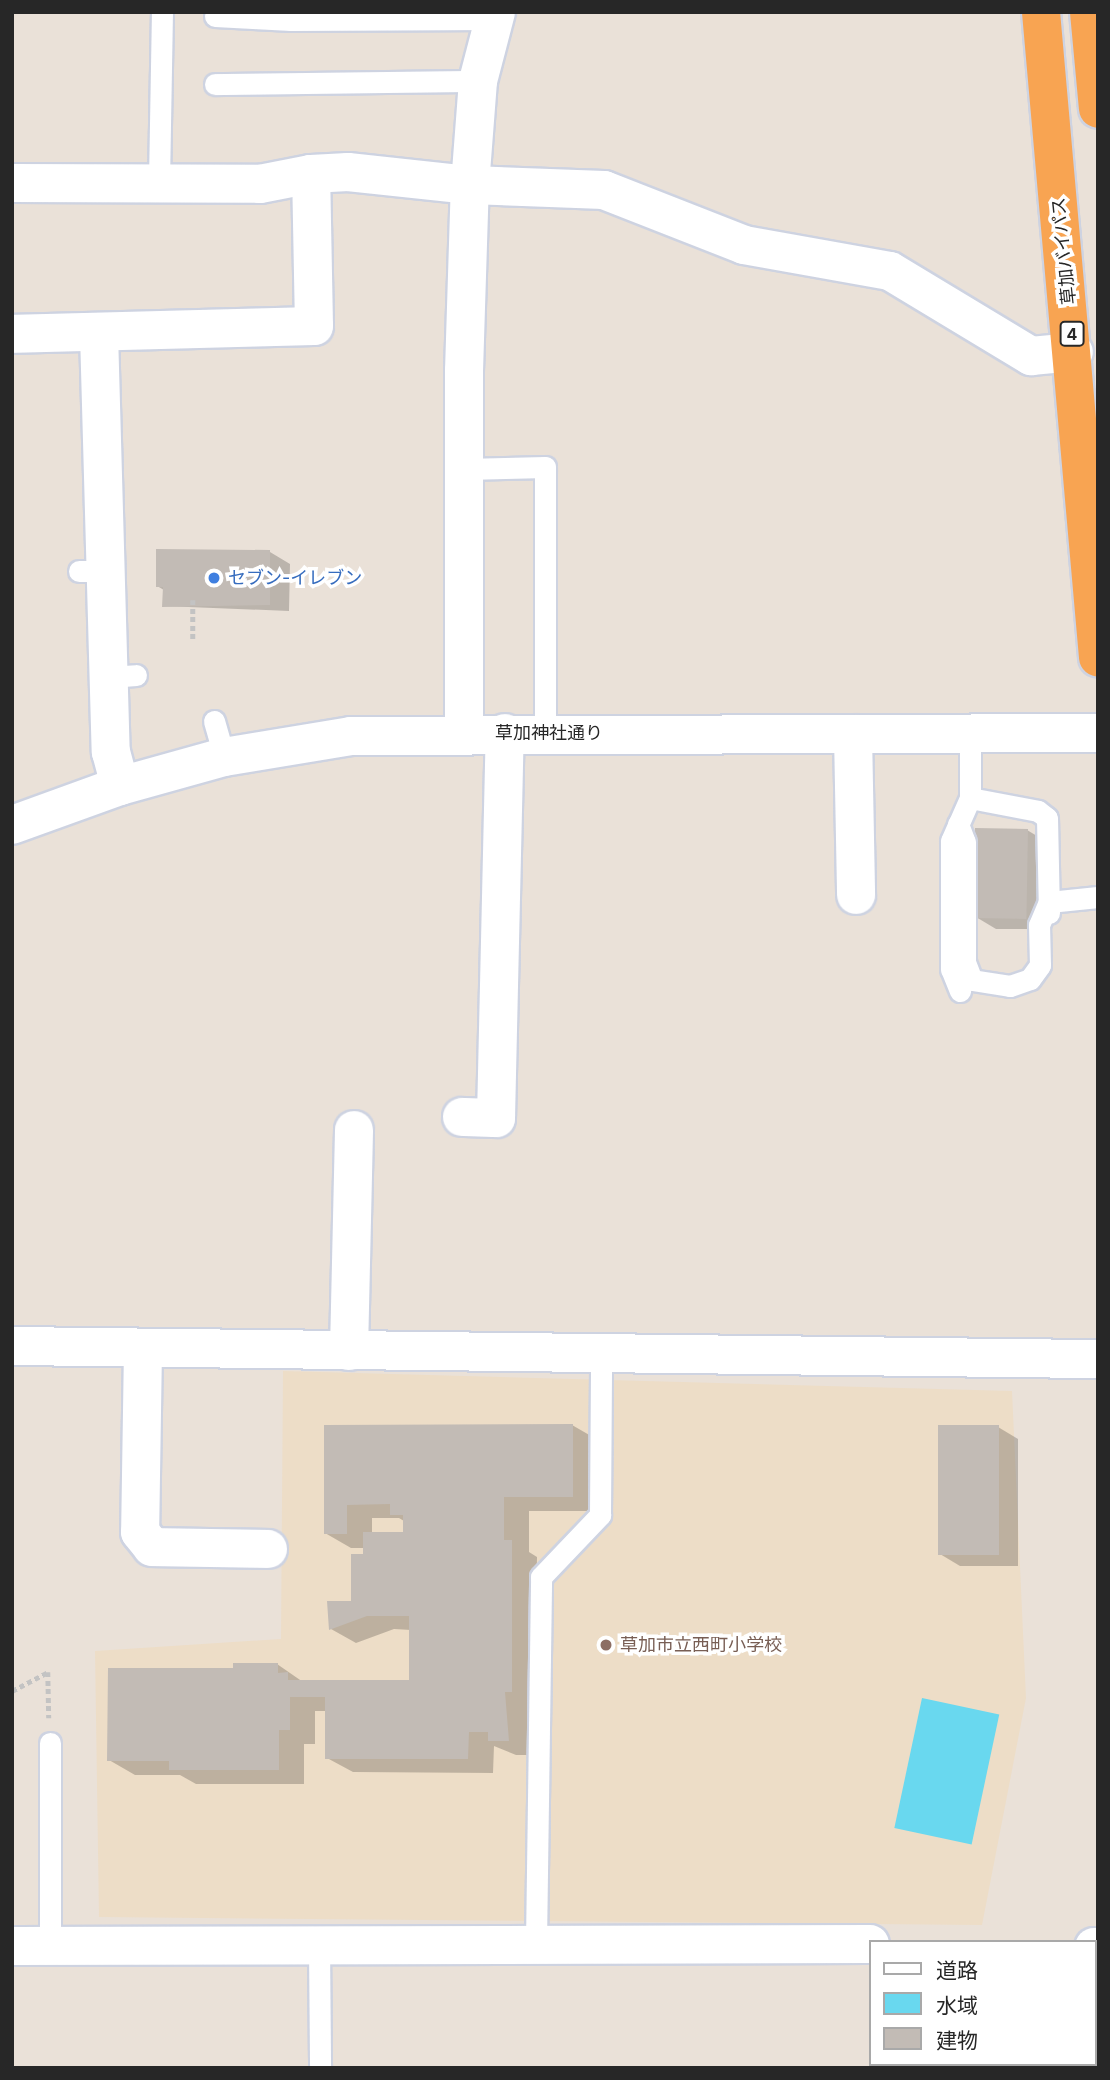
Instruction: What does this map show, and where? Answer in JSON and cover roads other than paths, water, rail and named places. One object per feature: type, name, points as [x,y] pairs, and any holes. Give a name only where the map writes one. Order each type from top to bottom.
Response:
[{"type":"highway","name":"草加バイパス","points":[[1041,12],[1074,352],[1098,657]]},
{"type":"highway","points":[[1089,12],[1098,109]]},
{"type":"street","points":[[464,733],[470,185],[478,81],[495,15]]},
{"type":"street","points":[[12,183],[260,184],[311,174],[348,172],[470,185],[604,190],[744,245],[890,271],[1031,356],[1074,352]]},
{"type":"street","points":[[12,334],[314,326],[311,174]]},
{"type":"street","points":[[99,333],[113,532],[93,571],[122,676],[111,752],[120,786]]},
{"type":"street","name":"草加神社通り","points":[[12,825],[120,786],[224,757],[351,737],[545,732],[1098,733]]},
{"type":"street","points":[[462,1117],[496,1118],[505,733]]},
{"type":"street","points":[[853,734],[856,895]]},
{"type":"street","points":[[349,1351],[354,1130]]},
{"type":"street","points":[[12,1346],[1098,1359]]},
{"type":"street","points":[[143,1348],[140,1532],[152,1547],[268,1549]]},
{"type":"street","points":[[31,1946],[869,1944]]},
{"type":"lane","points":[[159,182],[162,12]]},
{"type":"lane","points":[[215,16],[291,20],[495,15]]},
{"type":"lane","points":[[215,84],[478,81]]},
{"type":"lane","points":[[465,469],[545,467],[545,732]]},
{"type":"lane","points":[[214,721],[224,757]]},
{"type":"lane","points":[[960,991],[951,969],[951,841],[970,798],[970,734]]},
{"type":"lane","points":[[970,798],[1038,811],[1047,818],[1050,930]]},
{"type":"lane","points":[[958,824],[965,842],[965,962],[972,980],[1010,986],[1030,979],[1040,965],[1039,925],[1049,902]]},
{"type":"lane","points":[[1049,902],[1098,897]]},
{"type":"lane","points":[[536,1943],[541,1577],[600,1515],[601,1353]]},
{"type":"lane","points":[[31,1946],[50,1743]]},
{"type":"lane","points":[[319,1945],[320,2068]]},
{"type":"water","points":[[922,1698],[999,1714],[972,1845],[894,1828]]},
{"type":"place","name":"セブン-イレブン","points":[[214,578]]},
{"type":"place","name":"草加市立西町小学校","points":[[606,1645]]}]
